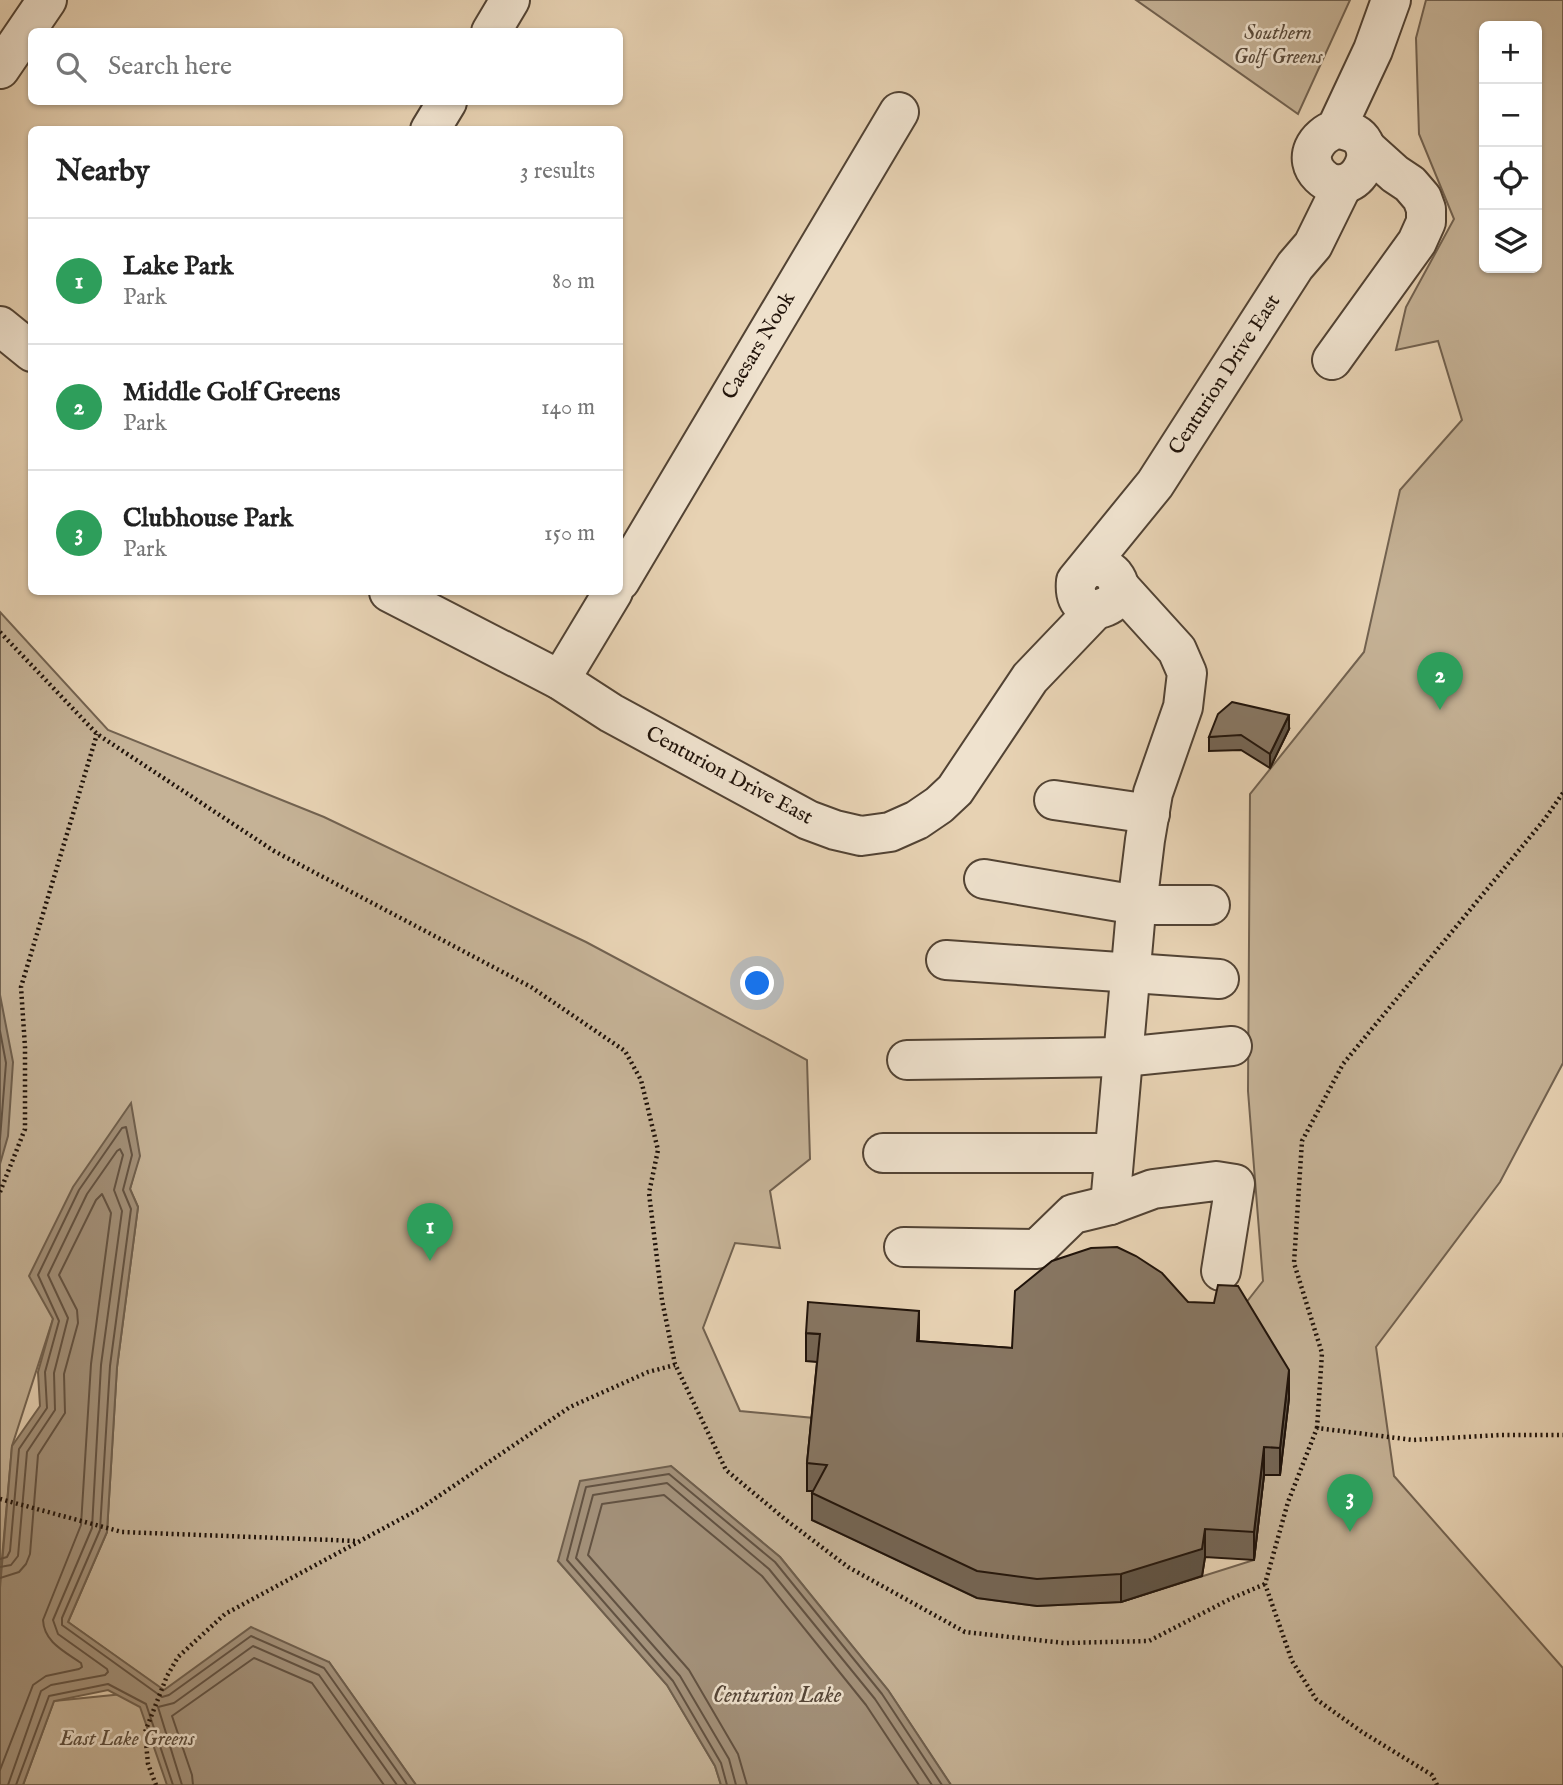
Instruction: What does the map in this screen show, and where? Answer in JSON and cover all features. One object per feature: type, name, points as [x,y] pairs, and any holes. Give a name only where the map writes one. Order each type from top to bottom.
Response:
[{"type":"street","points":[[0,69],[47,0]]},
{"type":"street","points":[[493,28],[510,0]]},
{"type":"street","name":"Centurion Drive East","points":[[395,595],[560,680],[611,713],[808,820],[861,836],[890,832],[917,820],[955,790],[1030,678],[1135,543],[1155,484],[1296,265],[1313,245],[1373,76],[1373,50],[1391,0]]},
{"type":"street","points":[[432,126],[445,105]]},
{"type":"street","name":"Caesars Nook","points":[[623,576],[899,112]]},
{"type":"street","points":[[1332,360],[1417,242],[1426,222],[1426,209],[1416,190],[1395,174],[1345,157]]},
{"type":"street","points":[[0,326],[28,349]]},
{"type":"street","points":[[1100,590],[1136,621],[1154,626],[1177,650],[1187,673],[1183,706],[1153,793],[1137,905],[1110,1205]]},
{"type":"street","points":[[560,680],[611,595]]},
{"type":"street","points":[[1054,800],[1150,814]]},
{"type":"street","points":[[984,879],[1137,905],[1210,905]]},
{"type":"street","points":[[946,960],[1219,979]]},
{"type":"street","points":[[907,1060],[1123,1057],[1232,1046]]},
{"type":"street","points":[[883,1153],[1114,1153]]},
{"type":"street","points":[[904,1247],[1037,1249],[1073,1214],[1110,1205],[1153,1189],[1216,1181],[1236,1184],[1221,1271]]},
{"type":"path","points":[[0,632],[97,734],[274,851],[531,987],[625,1051],[642,1080],[658,1150],[649,1193],[662,1300],[675,1364],[726,1469],[786,1520],[848,1567],[965,1632],[1064,1643],[1149,1641],[1265,1584]]},
{"type":"path","points":[[0,1192],[25,1129],[25,1047],[21,987],[97,734]]},
{"type":"path","points":[[1437,1785],[1432,1775],[1362,1732],[1316,1699],[1292,1661],[1265,1584],[1287,1502],[1317,1428],[1322,1353],[1294,1263],[1302,1141],[1343,1064],[1544,820],[1563,793]]},
{"type":"path","points":[[156,1785],[148,1764],[145,1732],[167,1676],[178,1657],[225,1614],[421,1508],[570,1407],[675,1364]]},
{"type":"path","points":[[1317,1428],[1413,1440],[1563,1435]]},
{"type":"path","points":[[0,1499],[122,1532],[358,1541]]},
{"type":"green space","name":"Southern Golf Greens","points":[[1136,0],[1350,0],[1298,114]]},
{"type":"green space","name":"East Lake Greens","points":[[1426,0],[1563,0],[1563,1063],[1500,1182],[1376,1347],[1394,1476],[1563,1668],[1563,1785],[951,1785],[888,1690],[780,1557],[671,1466],[558,1561],[667,1685],[715,1766],[721,1785],[416,1785],[329,1662],[184,1785],[23,1785],[54,1701],[163,1690],[68,1622],[107,1532],[117,1367],[138,1207],[130,1189],[139,1156],[53,1319],[12,1446],[0,1581],[0,612],[108,730],[324,817],[586,942],[807,1060],[810,1159],[770,1191],[780,1248],[735,1243],[703,1328],[740,1411],[814,1418],[827,1493],[812,1520],[977,1598],[1037,1606],[1121,1602],[1254,1560],[1264,1475],[1289,1398],[1238,1313],[1263,1281],[1248,1091],[1250,794],[1364,652],[1400,490],[1462,420],[1438,341],[1396,350],[1406,307],[1454,219],[1419,134],[1416,38]]},
{"type":"water","points":[[0,995],[13,1062],[8,1136],[0,1164]]},
{"type":"water","points":[[131,1103],[140,1156],[130,1189],[138,1207],[117,1367],[107,1532],[68,1622],[164,1690],[251,1627],[329,1662],[416,1785],[167,1785],[140,1707],[108,1690],[54,1701],[23,1785],[0,1785],[0,1588],[12,1446],[40,1406],[38,1372],[53,1319],[29,1276],[73,1187]]},
{"type":"water","name":"Centurion Lake","points":[[671,1466],[780,1557],[888,1690],[951,1785],[721,1785],[715,1766],[667,1685],[558,1561],[580,1481]]},
{"type":"building","points":[[1232,702],[1289,715],[1270,754],[1241,735],[1209,737],[1218,714]]},
{"type":"building","points":[[1117,1247],[1162,1273],[1188,1302],[1214,1303],[1218,1285],[1238,1286],[1289,1370],[1280,1448],[1264,1447],[1254,1532],[1205,1529],[1202,1549],[1121,1574],[1037,1579],[977,1571],[812,1493],[827,1465],[807,1463],[820,1334],[806,1333],[808,1302],[919,1311],[917,1341],[1012,1348],[1015,1291],[1052,1261],[1091,1248]]},
{"type":"place","name":"Middle Golf Greens","points":[[1440,710]]},
{"type":"place","name":"Lake Park","points":[[430,1261]]},
{"type":"place","name":"Clubhouse Park","points":[[1350,1532]]}]
